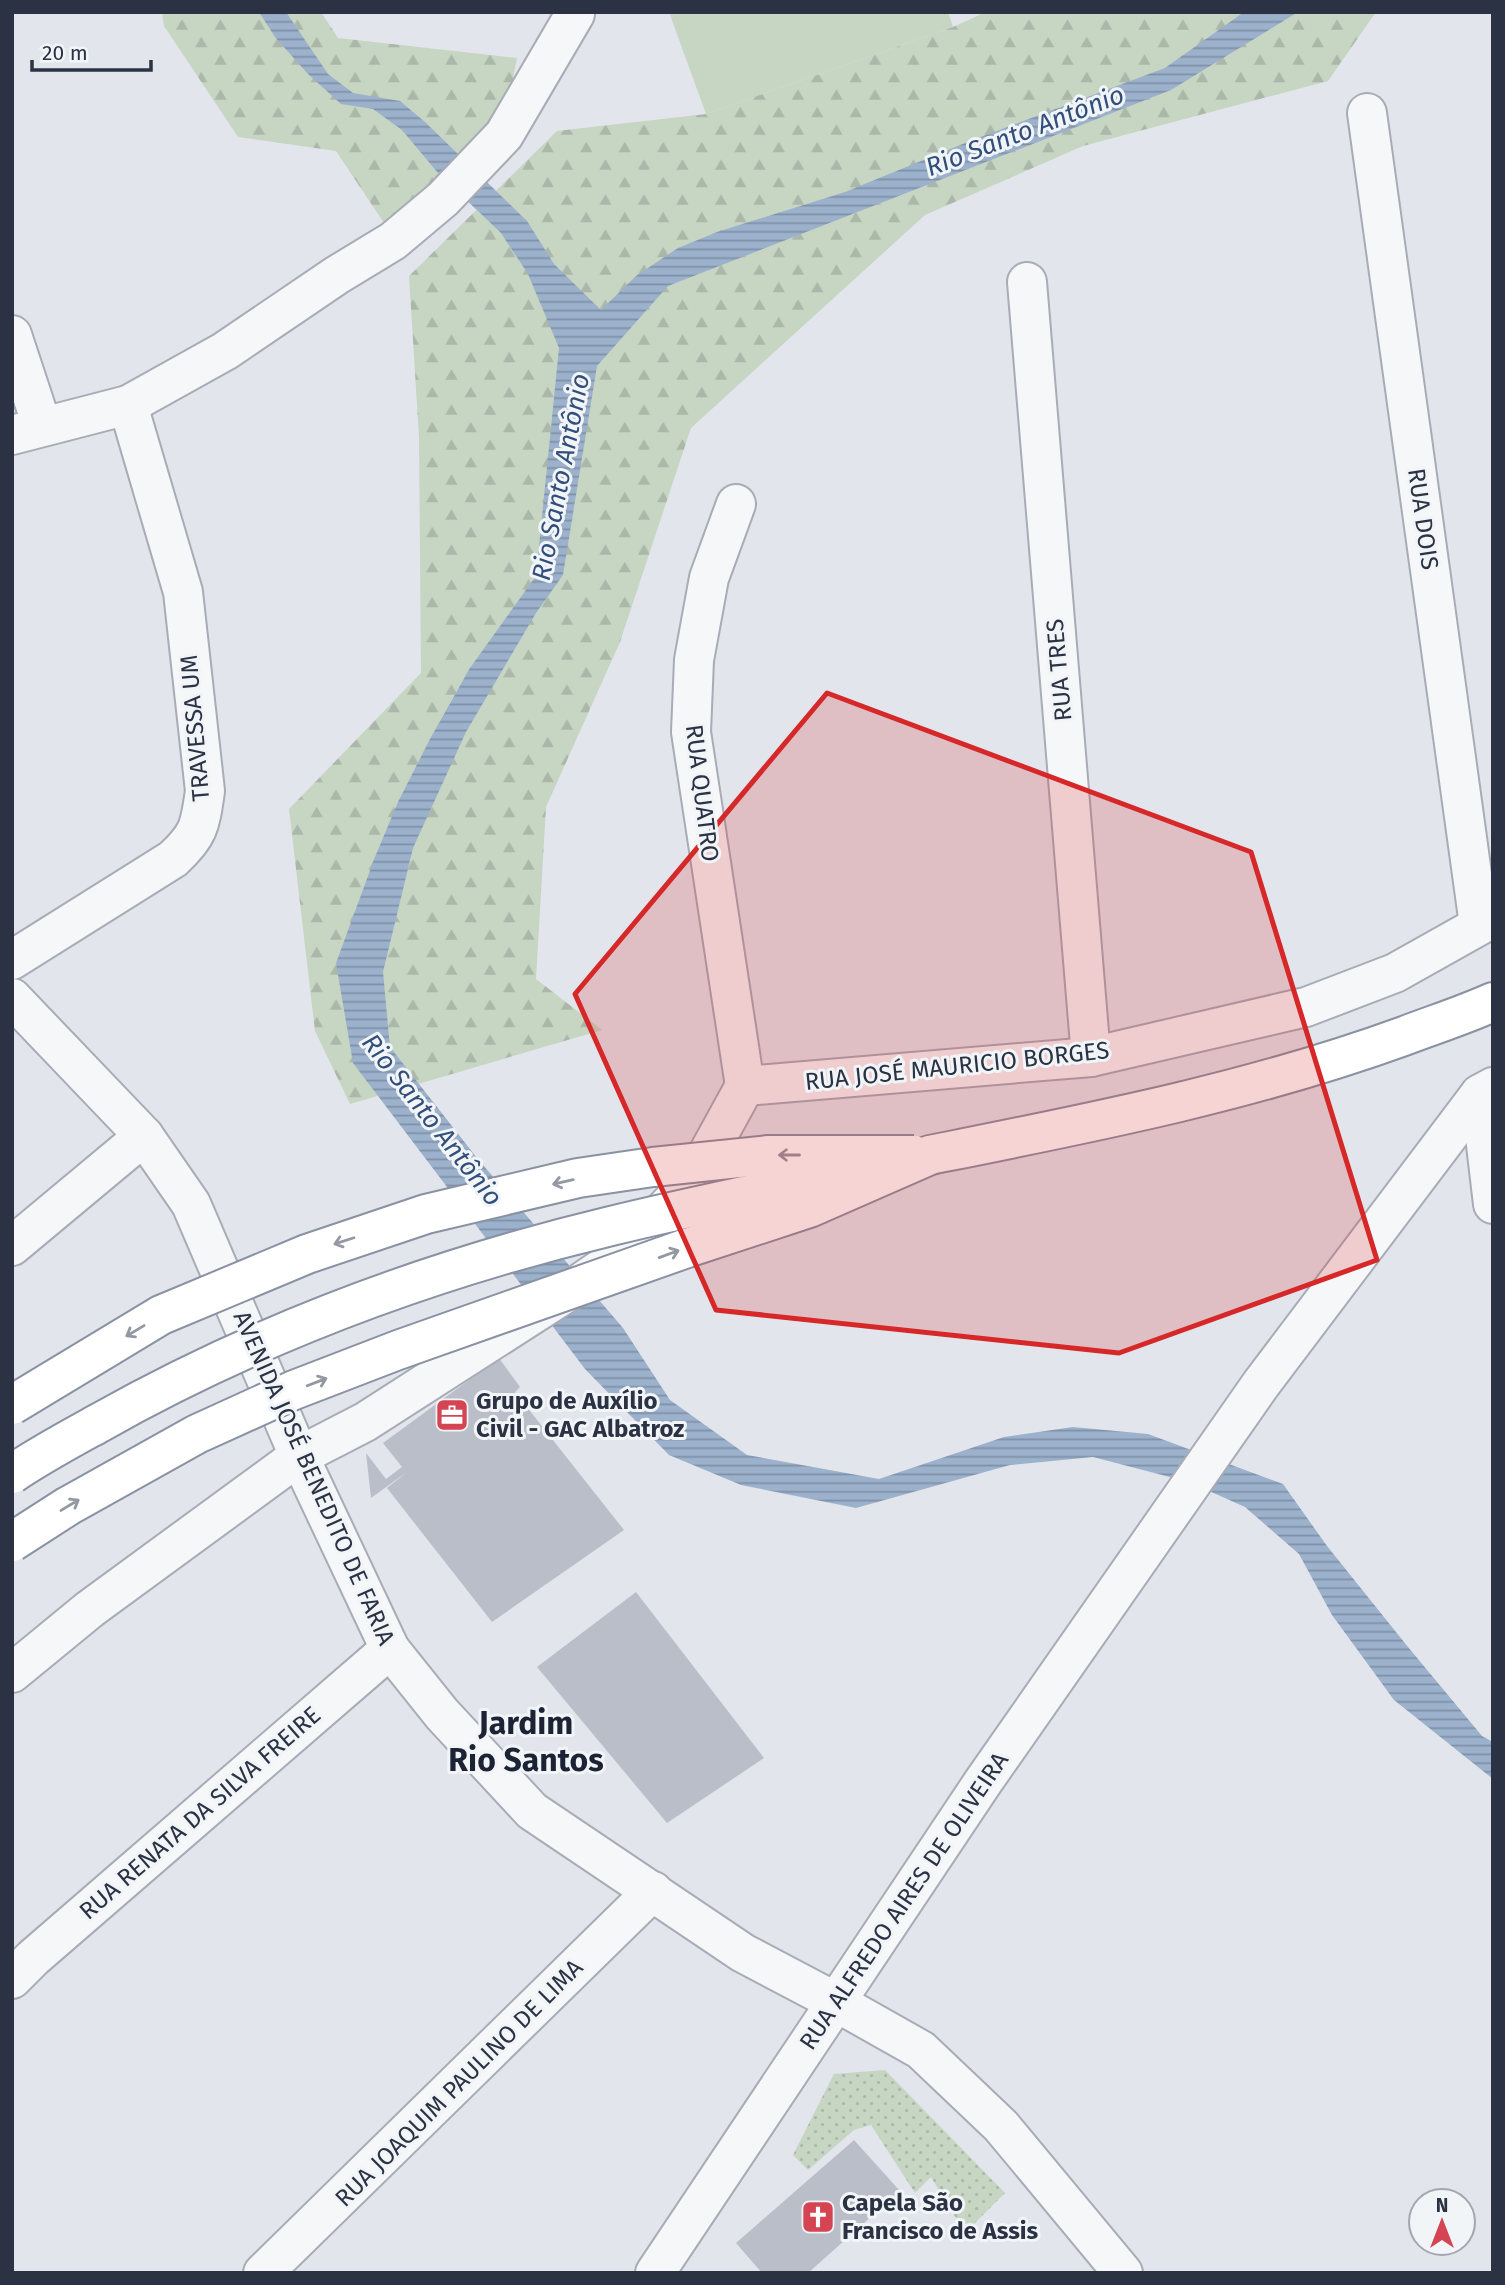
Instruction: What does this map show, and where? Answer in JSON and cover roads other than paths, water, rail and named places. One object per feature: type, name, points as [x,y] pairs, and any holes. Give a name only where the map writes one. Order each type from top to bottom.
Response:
[{"type":"highway","points":[[12,1474],[133,1404],[206,1367],[296,1326],[373,1296],[474,1263],[609,1226],[1226,1092],[1345,1058],[1493,1002]]},
{"type":"highway","points":[[12,1405],[161,1315],[307,1254],[426,1214],[578,1178],[653,1167],[769,1155],[930,1155]]},
{"type":"highway","points":[[12,1542],[68,1506],[197,1434],[294,1391],[398,1350],[808,1208],[930,1155]]},
{"type":"street","points":[[12,335],[27,430],[128,405],[225,351],[337,275],[393,241],[443,199],[504,135],[576,13]]},
{"type":"street","name":"RUA DOIS","points":[[1367,113],[1486,922]]},
{"type":"street","name":"RUA TRES","points":[[1027,282],[1090,1057]]},
{"type":"street","name":"TRAVESSA UM","points":[[12,960],[173,859],[193,841],[201,820],[205,792],[183,592],[128,405]]},
{"type":"street","name":"RUA QUATRO","points":[[736,504],[709,578],[694,660],[691,733],[745,1086]]},
{"type":"street","name":"RUA JOSÉ MAURICIO BORGES","points":[[745,1086],[1090,1057],[1306,1007],[1395,973],[1486,922]]},
{"type":"street","name":"AVENIDA JOSÉ BENEDITO DE FARIA","points":[[12,999],[144,1136],[191,1204],[299,1456],[390,1649],[442,1714],[532,1811],[743,1953],[921,2050],[1000,2126],[1110,2268]]},
{"type":"street","points":[[12,1673],[90,1609],[299,1456],[365,1422],[624,1253],[695,1177],[745,1086]]},
{"type":"street","points":[[1486,1090],[1493,1204]]},
{"type":"street","name":"RUA ALFREDO AIRES DE OLIVEIRA","points":[[655,2273],[983,1782],[1157,1532],[1261,1384],[1486,1090]]},
{"type":"street","points":[[12,1247],[144,1136]]},
{"type":"street","name":"RUA RENATA DA SILVA FREIRE","points":[[12,1979],[390,1649]]},
{"type":"street","name":"RUA JOAQUIM PAULINO DE LIMA","points":[[263,2273],[653,1891]]},
{"type":"water","name":"Rio Santo Antônio","points":[[259,12],[286,12],[328,74],[353,93],[400,101],[425,122],[527,221],[554,264],[601,310],[636,276],[678,248],[717,232],[845,192],[970,141],[1165,68],[1244,12],[1298,12],[1171,90],[668,286],[597,366],[563,575],[536,613],[466,732],[413,848],[383,972],[390,1047],[477,1158],[623,1328],[670,1400],[747,1455],[879,1479],[1004,1437],[1073,1427],[1148,1434],[1283,1484],[1327,1546],[1408,1647],[1482,1736],[1493,1742],[1493,1779],[1394,1700],[1332,1615],[1299,1554],[1245,1507],[1189,1482],[1093,1457],[1010,1465],[856,1508],[741,1485],[669,1455],[585,1369],[353,1063],[336,963],[398,802],[430,739],[470,668],[536,576],[559,348],[528,274],[501,233],[438,173],[402,130],[373,109],[341,104],[307,73],[275,37]]},
{"type":"place","name":"Grupo de Auxílio Civil - GAC Albatroz","points":[[452,1415]]},
{"type":"place","name":"Capela São Francisco de Assis","points":[[818,2217]]},
{"type":"district","name":"Jardim Rio Santos","points":[[526,1742]]}]
